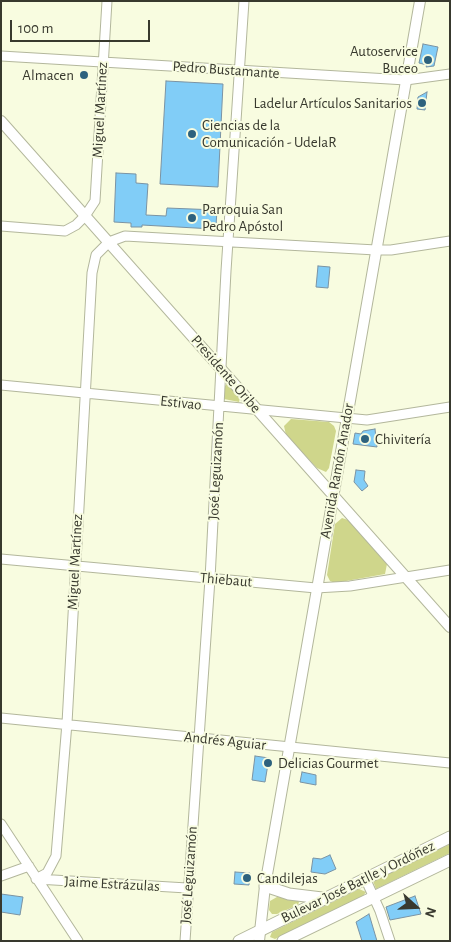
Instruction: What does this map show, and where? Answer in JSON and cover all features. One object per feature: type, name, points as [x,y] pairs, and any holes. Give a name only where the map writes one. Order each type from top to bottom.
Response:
[{"type":"main road","name":"Bulevar José Batlle y Ordóñez","points":[[239,941],[258,936],[323,898],[450,837]]},
{"type":"main road","name":"Bulevar José Batlle y Ordóñez","points":[[283,941],[450,860]]},
{"type":"main road","points":[[265,886],[306,898],[323,898]]},
{"type":"street","name":"Miguel Martínez","points":[[85,216],[95,201],[96,193],[107,1]]},
{"type":"street","name":"José Leguizamón","points":[[185,941],[210,579],[244,1]]},
{"type":"street","name":"Avenida Ramón Anador","points":[[258,936],[288,747],[420,1]]},
{"type":"street","name":"Pedro Bustamante","points":[[1,56],[406,80],[450,74]]},
{"type":"street","name":"Presidente Oribe","points":[[1,121],[450,627]]},
{"type":"street","points":[[1,226],[60,231],[71,228],[85,216]]},
{"type":"street","points":[[109,242],[125,236],[391,250],[450,241]]},
{"type":"street","name":"Miguel Martínez","points":[[36,879],[47,873],[56,856],[66,723],[93,264],[96,255],[109,242]]},
{"type":"street","name":"Estivao","points":[[1,385],[366,420],[450,406]]},
{"type":"street","name":"Thiebaut","points":[[1,559],[316,588],[450,570]]},
{"type":"street","name":"Andrés Aguiar","points":[[1,718],[66,723],[450,763]]},
{"type":"street","points":[[1,824],[78,941]]},
{"type":"street","points":[[1,876],[29,866]]},
{"type":"street","points":[[365,878],[390,941]]},
{"type":"street","name":"Jaime Estrázulas","points":[[36,879],[188,888]]},
{"type":"green space","points":[[227,384],[240,398],[239,402],[224,399],[225,386]]},
{"type":"green space","points":[[291,419],[329,422],[334,426],[336,431],[329,468],[326,472],[317,468],[286,435],[284,426]]},
{"type":"green space","points":[[342,518],[348,520],[387,564],[385,574],[335,583],[330,581],[327,575],[335,524]]},
{"type":"green space","points":[[450,844],[450,853],[376,889],[373,881]]},
{"type":"green space","points":[[359,889],[366,892],[363,896],[275,939],[270,937],[272,932]]},
{"type":"green space","points":[[277,897],[296,898],[299,902],[298,905],[277,914],[272,914],[269,910],[270,901]]},
{"type":"building","points":[[423,44],[438,47],[434,66],[426,67],[427,65],[419,63]]},
{"type":"building","name":"Ciencias de la Comunicación - UdelaR","points":[[166,81],[223,84],[218,187],[160,184]]},
{"type":"building","name":"Ladelur Artículos Sanitarios","points":[[427,92],[425,110],[417,109],[418,97]]},
{"type":"building","points":[[116,173],[136,174],[136,183],[148,184],[146,215],[166,216],[167,208],[217,210],[216,226],[213,229],[142,225],[142,227],[131,227],[131,223],[114,222]]},
{"type":"building","points":[[318,266],[330,267],[328,288],[316,287]]},
{"type":"building","name":"Chivitería","points":[[375,429],[377,447],[353,444],[355,433],[361,434],[363,431]]},
{"type":"building","points":[[356,470],[365,471],[364,480],[368,486],[362,491],[354,482]]},
{"type":"building","points":[[255,756],[269,758],[265,782],[252,780]]},
{"type":"building","points":[[302,772],[316,775],[316,785],[300,782]]},
{"type":"building","points":[[330,855],[336,869],[325,874],[311,872],[313,858],[321,859]]},
{"type":"building","points":[[235,872],[250,873],[249,885],[234,884]]},
{"type":"building","points":[[1,894],[23,897],[20,915],[1,912]]},
{"type":"building","points":[[415,896],[421,914],[390,920],[386,907]]},
{"type":"building","points":[[369,914],[377,941],[362,941],[356,922]]},
{"type":"place","name":"Autoservice Buceo","points":[[428,60]]},
{"type":"place","name":"Almacen","points":[[84,75]]},
{"type":"place","name":"Ladelur Artículos Sanitarios","points":[[422,103]]},
{"type":"place","name":"Ciencias de la Comunicación - UdelaR","points":[[192,134]]},
{"type":"place","name":"Parroquia San Pedro Apóstol","points":[[192,218]]},
{"type":"place","name":"Chivitería","points":[[365,439]]},
{"type":"place","name":"Delicias Gourmet","points":[[268,763]]},
{"type":"place","name":"Candilejas","points":[[247,878]]}]
